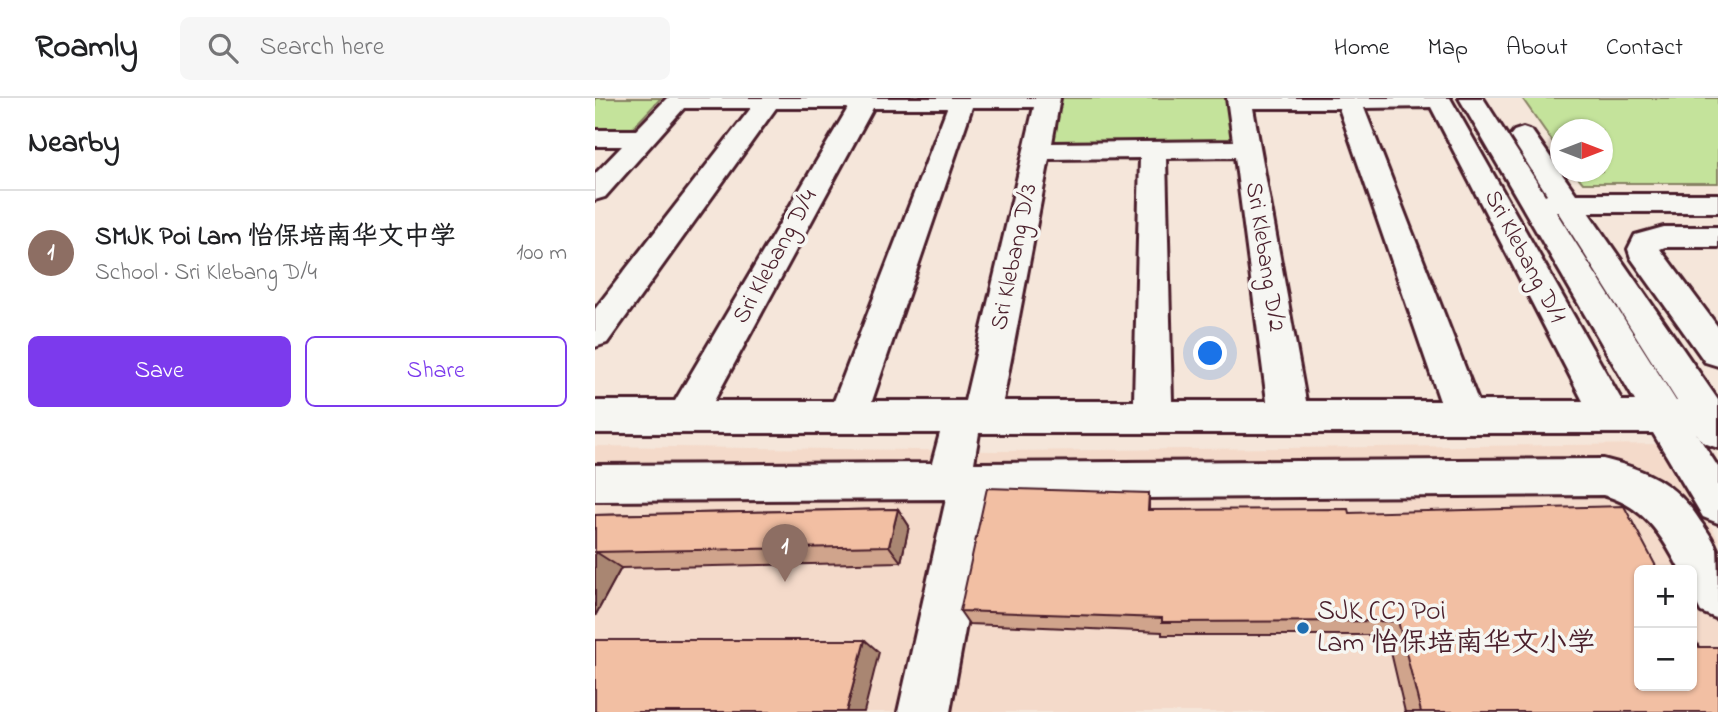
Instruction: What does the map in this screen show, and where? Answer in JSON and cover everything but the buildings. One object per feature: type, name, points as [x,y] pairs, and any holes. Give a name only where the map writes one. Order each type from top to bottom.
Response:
[{"type":"street","points":[[1471,98],[1713,425]]},
{"type":"street","points":[[1498,98],[1665,417],[1718,503]]},
{"type":"street","points":[[595,191],[679,99],[1048,99]]},
{"type":"street","points":[[595,334],[770,99]]},
{"type":"street","name":"Sri Klebang D/4","points":[[686,417],[866,99]]},
{"type":"street","points":[[847,417],[962,99]]},
{"type":"street","name":"Sri Klebang D/3","points":[[924,712],[972,417],[1048,99]]},
{"type":"street","points":[[1239,99],[1439,99]]},
{"type":"street","name":"Sri Klebang D/2","points":[[1239,99],[1289,417]]},
{"type":"street","points":[[1348,99],[1465,417]]},
{"type":"street","name":"Sri Klebang D/1","points":[[1439,99],[1611,417]]},
{"type":"street","points":[[595,138],[643,138]]},
{"type":"street","points":[[1153,149],[1153,417]]},
{"type":"street","points":[[1037,151],[1247,149]]},
{"type":"street","points":[[1557,212],[1718,202]]},
{"type":"street","points":[[1557,212],[1718,220]]},
{"type":"street","points":[[1718,237],[1664,237],[1646,242],[1644,249],[1647,258],[1718,353]]},
{"type":"street","points":[[599,423],[686,417],[1665,417],[1713,425]]},
{"type":"street","points":[[595,483],[1603,477],[1627,482],[1653,496],[1677,524],[1718,596]]},
{"type":"shaded area","name":"SJK (C) Poi Lam 怡保培南华文小学","points":[[1664,444],[1718,538],[1718,712],[595,712],[595,446],[998,451]]},
{"type":"green space","points":[[595,98],[661,98],[630,131],[595,131]]},
{"type":"green space","points":[[1048,98],[1239,98],[1247,149],[1037,151]]},
{"type":"green space","points":[[1522,98],[1718,98],[1718,183],[1583,183],[1613,182],[1613,119],[1550,119],[1550,138]]},
{"type":"place","name":"SMJK Poi Lam 怡保培南华文中学","points":[[785,582]]},
{"type":"place","name":"SJK (C) Poi Lam 怡保培南华文小学","points":[[1303,628]]}]
